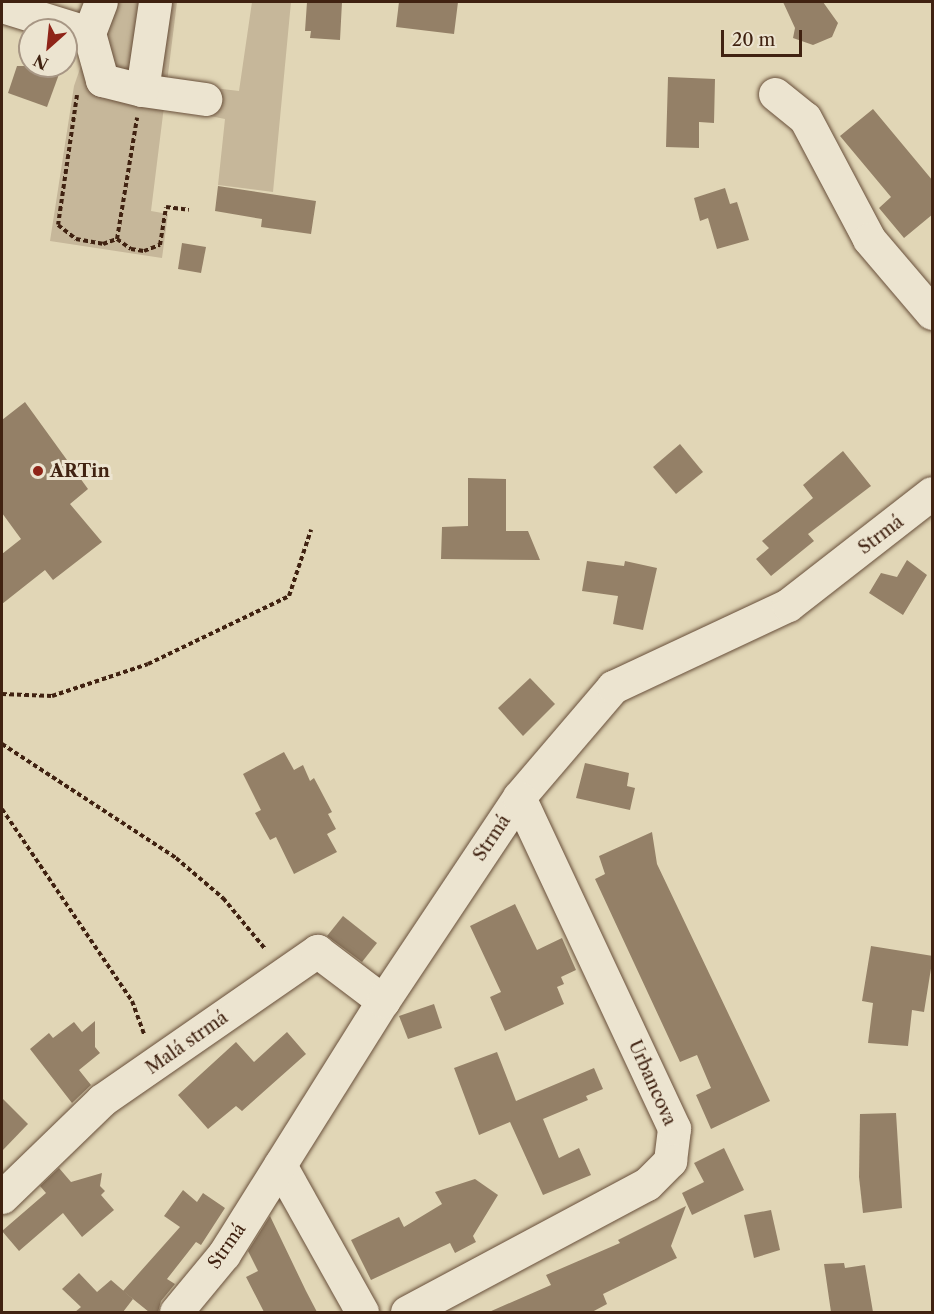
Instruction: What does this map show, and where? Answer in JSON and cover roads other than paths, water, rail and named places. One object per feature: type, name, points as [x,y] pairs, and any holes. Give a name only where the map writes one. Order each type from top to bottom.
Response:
[{"type":"street","points":[[101,2],[89,33],[102,80],[142,90],[205,99]]},
{"type":"street","points":[[142,90],[155,2]]},
{"type":"street","points":[[2,6],[89,33]]},
{"type":"street","points":[[775,94],[805,118],[869,239],[933,313]]},
{"type":"street","name":"Strmá","points":[[177,1312],[224,1254],[383,1000],[519,797],[613,687],[788,605],[933,493]]},
{"type":"street","name":"Urbancova","points":[[407,1312],[647,1184],[670,1161],[674,1128],[519,797]]},
{"type":"street","name":"Malá strmá","points":[[2,1197],[102,1100],[156,1066],[316,951],[383,1000]]},
{"type":"street","points":[[280,1165],[362,1312]]},
{"type":"place","name":"ARTin","points":[[38,471]]}]
